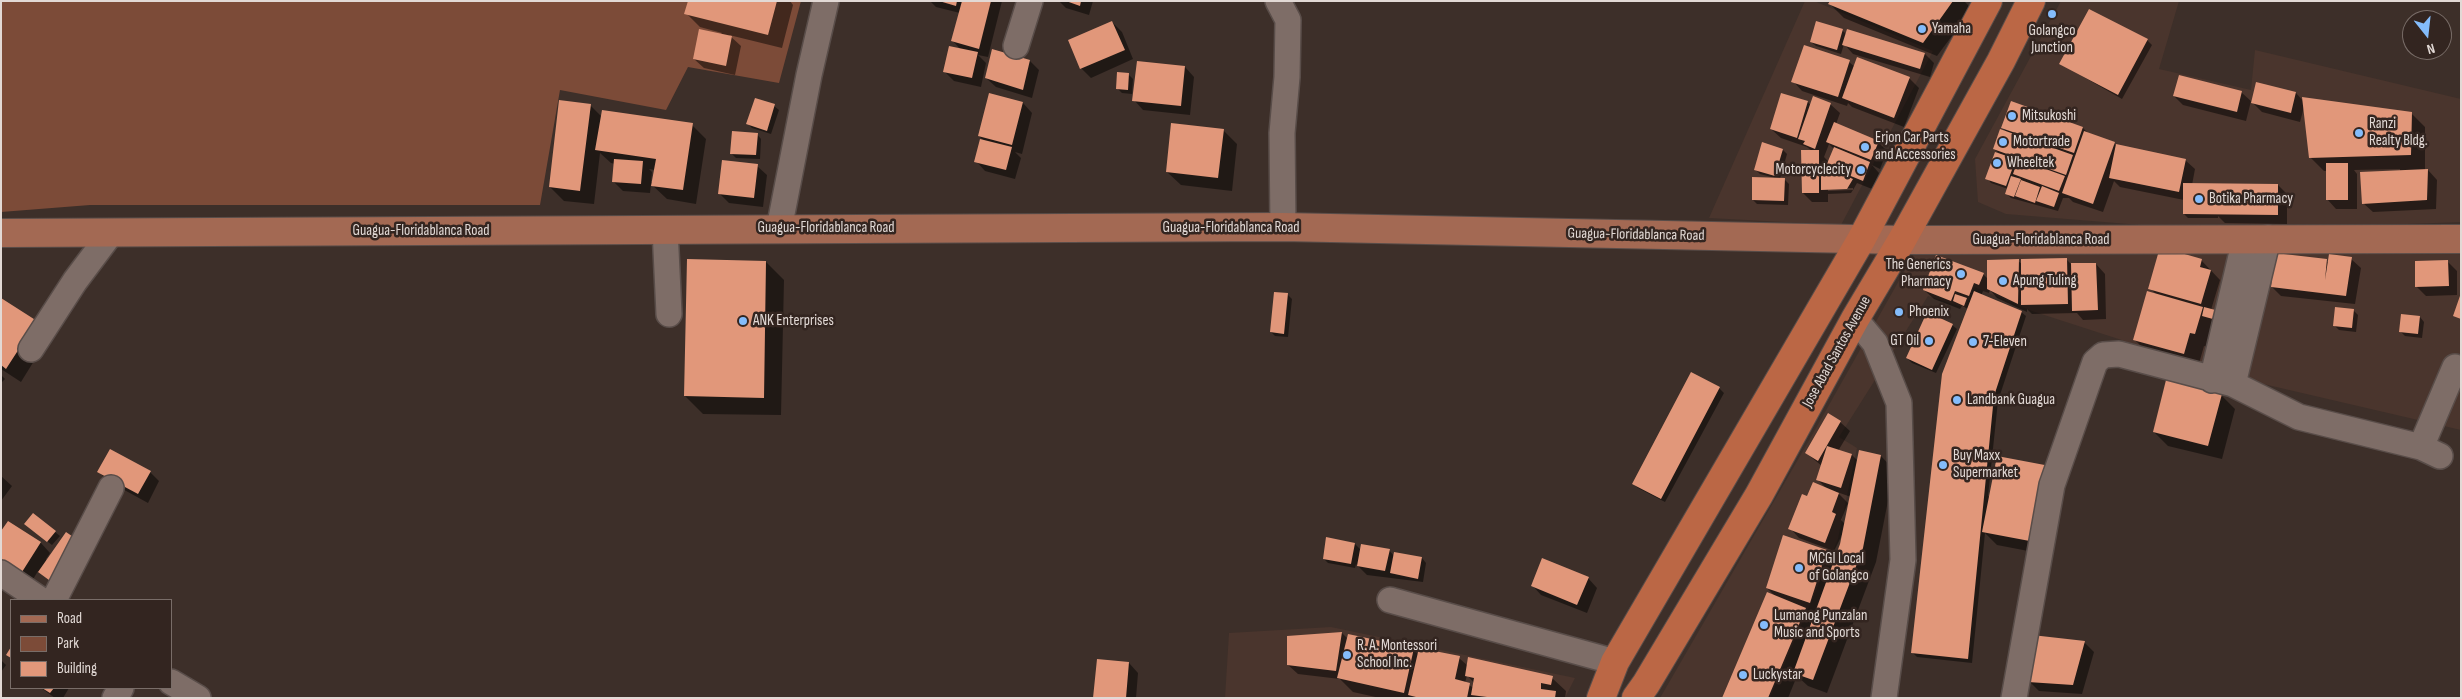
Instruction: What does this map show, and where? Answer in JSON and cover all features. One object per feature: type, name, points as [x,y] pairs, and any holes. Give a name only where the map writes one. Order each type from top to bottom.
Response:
[{"type":"highway","points":[[1601,698],[1615,662],[1861,240],[1988,1]]},
{"type":"highway","name":"Jose Abad Santos Avenue","points":[[1636,698],[1759,495],[1854,318],[1902,240],[2001,61],[2031,1]]},
{"type":"main road","name":"Guagua-Floridablanca Road","points":[[1,233],[1283,227],[1861,240],[2461,239]]},
{"type":"street","points":[[778,228],[809,74],[826,1]]},
{"type":"street","points":[[1016,46],[1030,1]]},
{"type":"street","points":[[1278,1],[1288,20],[1287,77],[1282,134],[1283,227]]},
{"type":"street","points":[[666,229],[669,314]]},
{"type":"street","points":[[31,349],[111,233]]},
{"type":"street","points":[[2222,382],[2256,239]]},
{"type":"street","points":[[1854,318],[1874,343],[1899,403],[1903,560],[1884,698]]},
{"type":"street","points":[[2014,698],[2052,485],[2095,362],[2103,354],[2118,354],[2222,382],[2299,417],[2430,452],[2455,367]]},
{"type":"street","points":[[55,599],[111,488]]},
{"type":"street","points":[[1,573],[40,599]]},
{"type":"street","points":[[1390,600],[1615,662]]},
{"type":"street","points":[[172,683],[198,698]]},
{"type":"shaded area","points":[[1805,1],[1814,1],[1933,51],[1841,225],[1709,218]]},
{"type":"shaded area","points":[[2061,1],[2179,1],[2159,69],[2251,90],[2255,50],[2461,99],[2461,222],[2277,229],[2165,227],[2006,214],[1978,202],[1975,159]]},
{"type":"shaded area","points":[[1919,245],[2461,245],[2461,430],[2242,379],[2032,311],[1974,287],[1965,308],[1928,296],[1839,437],[1857,448],[1838,539],[1770,698],[1660,698],[1807,444]]},
{"type":"shaded area","name":"R. A. Montessori School Inc.","points":[[1331,627],[1575,678],[1565,698],[1225,698],[1229,633]]},
{"type":"green space","points":[[1,1],[801,1],[779,83],[688,67],[666,110],[560,90],[540,205],[90,205],[1,212]]},
{"type":"building","points":[[688,1],[777,1],[768,35],[684,14]]},
{"type":"building","points":[[939,1],[957,1],[956,6]]},
{"type":"building","points":[[962,1],[991,1],[979,49],[951,41]]},
{"type":"building","points":[[1066,1],[1081,1],[1080,6]]},
{"type":"building","points":[[1830,1],[1953,1],[1923,43],[1828,4]]},
{"type":"building","points":[[2089,9],[2148,39],[2118,95],[2059,64]]},
{"type":"building","points":[[1112,21],[1125,50],[1080,69],[1068,40]]},
{"type":"building","points":[[1816,21],[1843,29],[1837,50],[1810,42]]},
{"type":"building","points":[[699,29],[732,36],[726,66],[693,59]]},
{"type":"building","points":[[1847,29],[1925,53],[1920,69],[1842,45]]},
{"type":"building","points":[[1804,45],[1850,60],[1838,97],[1791,82]]},
{"type":"building","points":[[949,46],[978,52],[972,78],[943,72]]},
{"type":"building","points":[[992,49],[1030,60],[1023,90],[985,78]]},
{"type":"building","points":[[1857,57],[1910,77],[1894,118],[1842,98]]},
{"type":"building","points":[[1137,61],[1185,66],[1181,106],[1132,101]]},
{"type":"building","points":[[1117,72],[1129,73],[1128,90],[1116,89]]},
{"type":"building","points":[[2179,75],[2242,91],[2237,112],[2173,96]]},
{"type":"building","points":[[2256,82],[2296,92],[2291,113],[2251,103]]},
{"type":"building","points":[[989,93],[1023,102],[1012,145],[978,136]]},
{"type":"building","points":[[1781,93],[1808,101],[1797,138],[1770,129]]},
{"type":"building","points":[[1813,96],[1831,103],[1815,149],[1803,144],[1805,141],[1798,139]]},
{"type":"building","name":"Ranzi Realty Bldg.","points":[[2302,97],[2412,112],[2411,155],[2309,158]]},
{"type":"building","points":[[755,98],[775,104],[767,131],[746,124]]},
{"type":"building","points":[[559,100],[591,104],[580,191],[549,187]]},
{"type":"building","points":[[2011,101],[2083,127],[2074,153],[2001,128]]},
{"type":"building","points":[[602,110],[693,123],[683,190],[651,186],[656,159],[595,150]]},
{"type":"building","points":[[1834,122],[1879,141],[1871,160],[1826,142]]},
{"type":"building","points":[[1171,123],[1224,129],[1218,178],[1166,172]]},
{"type":"building","points":[[2000,129],[2073,155],[2066,175],[1993,149]]},
{"type":"building","points":[[732,131],[758,133],[756,155],[730,154]]},
{"type":"building","points":[[2084,131],[2115,142],[2093,204],[2062,193]]},
{"type":"building","points":[[980,139],[1012,147],[1006,170],[974,162]]},
{"type":"building","points":[[1762,142],[1783,149],[1775,176],[1754,170]]},
{"type":"building","points":[[2116,144],[2186,159],[2179,192],[2109,178]]},
{"type":"building","points":[[1834,147],[1870,162],[1863,181],[1826,166]]},
{"type":"building","points":[[1801,150],[1819,150],[1819,193],[1802,193]]},
{"type":"building","points":[[1995,152],[2016,159],[2006,186],[1985,179]]},
{"type":"building","points":[[614,159],[643,161],[641,184],[612,182]]},
{"type":"building","points":[[2018,159],[2065,176],[2059,191],[2013,174]]},
{"type":"building","points":[[722,160],[758,164],[754,198],[718,194]]},
{"type":"building","points":[[2326,163],[2348,163],[2348,200],[2326,200]]},
{"type":"building","points":[[1821,165],[1853,179],[1847,189],[1821,190]]},
{"type":"building","points":[[2428,169],[2427,200],[2362,204],[2360,172]]},
{"type":"building","points":[[2011,176],[2021,179],[2014,197],[2005,194]]},
{"type":"building","points":[[1752,177],[1785,178],[1784,201],[1752,200]]},
{"type":"building","points":[[2021,180],[2040,187],[2035,203],[2015,196]]},
{"type":"building","points":[[2183,183],[2278,184],[2278,215],[2183,214]]},
{"type":"building","points":[[2042,186],[2059,193],[2054,207],[2036,201]]},
{"type":"building","points":[[2160,247],[2202,259],[2200,267],[2211,270],[2201,304],[2148,289]]},
{"type":"building","points":[[2275,253],[2327,259],[2325,280],[2329,254],[2352,257],[2346,296],[2271,287]]},
{"type":"building","points":[[1936,255],[1984,273],[1979,285],[1974,283],[1969,296],[1955,291],[1951,301],[1923,290]]},
{"type":"building","points":[[2067,258],[2068,304],[2021,305],[2021,259]]},
{"type":"building","points":[[687,259],[766,261],[764,398],[684,396]]},
{"type":"building","points":[[2019,259],[2018,304],[1987,289],[1987,260]]},
{"type":"building","points":[[2448,260],[2449,286],[2415,287],[2415,261]]},
{"type":"building","points":[[2071,263],[2096,263],[2098,310],[2072,311]]},
{"type":"building","points":[[1974,291],[2022,311],[1994,396],[1968,659],[1911,653],[1942,374]]},
{"type":"building","points":[[2147,291],[2203,307],[2195,334],[2190,333],[2184,354],[2133,340]]},
{"type":"building","points":[[1274,292],[1288,293],[1284,334],[1270,332]]},
{"type":"building","points":[[2461,293],[2461,319],[2453,316]]},
{"type":"building","points":[[1955,294],[1967,298],[1964,306],[1953,301]]},
{"type":"building","points":[[1,298],[37,321],[6,369],[1,365]]},
{"type":"building","points":[[2204,307],[2223,312],[2220,321],[2202,316]]},
{"type":"building","points":[[2335,307],[2354,309],[2352,328],[2333,326]]},
{"type":"building","name":"GT Oil","points":[[1927,312],[1953,324],[1932,370],[1906,358]]},
{"type":"building","points":[[2401,314],[2420,316],[2418,334],[2399,332]]},
{"type":"building","points":[[1691,372],[1720,387],[1661,499],[1632,484]]},
{"type":"building","points":[[2166,380],[2222,394],[2208,446],[2153,432]]},
{"type":"building","points":[[1828,413],[1841,421],[1818,461],[1805,453]]},
{"type":"building","points":[[1827,446],[1852,454],[1841,488],[1816,480]]},
{"type":"building","points":[[110,449],[151,471],[138,494],[97,472]]},
{"type":"building","points":[[1859,450],[1881,455],[1863,548],[1813,680],[1793,673],[1840,544]]},
{"type":"building","points":[[1997,456],[2050,466],[2035,542],[1982,532]]},
{"type":"building","points":[[1813,482],[1839,493],[1832,512],[1836,514],[1825,543],[1788,529],[1802,494],[1807,496]]},
{"type":"building","points":[[33,513],[56,531],[47,542],[24,524]]},
{"type":"building","points":[[8,521],[41,542],[22,572],[1,559],[1,531]]},
{"type":"building","points":[[66,532],[82,543],[53,583],[38,572]]},
{"type":"building","points":[[1783,535],[1827,550],[1810,603],[1766,588]]},
{"type":"building","points":[[1326,537],[1355,543],[1351,564],[1323,559]]},
{"type":"building","points":[[1361,544],[1390,549],[1385,571],[1357,566]]},
{"type":"building","points":[[1394,552],[1422,557],[1418,579],[1390,573]]},
{"type":"building","points":[[1542,558],[1589,577],[1577,605],[1531,586]]},
{"type":"building","points":[[1767,592],[1806,608],[1768,698],[1722,698]]},
{"type":"building","points":[[1342,632],[1336,671],[1287,665],[1287,636]]},
{"type":"building","points":[[1348,634],[1414,648],[1404,693],[1337,678]]},
{"type":"building","points":[[2032,635],[2085,641],[2073,685],[2028,682]]},
{"type":"building","points":[[1419,648],[1460,656],[1455,679],[1470,683],[1467,698],[1420,698],[1408,695]]},
{"type":"building","points":[[10,649],[10,657],[6,655]]},
{"type":"building","points":[[1468,657],[1553,676],[1551,685],[1541,683],[1541,689],[1556,691],[1555,698],[1495,698],[1471,695],[1474,678],[1465,676]]},
{"type":"building","points":[[1097,659],[1129,662],[1126,698],[1093,698]]},
{"type":"building","points":[[44,689],[53,689],[50,693]]},
{"type":"place","name":"Golangco Junction","points":[[2052,14]]},
{"type":"place","name":"Yamaha","points":[[1922,29]]},
{"type":"place","name":"Mitsukoshi","points":[[2012,116]]},
{"type":"place","name":"Ranzi Realty Bldg.","points":[[2359,133]]},
{"type":"place","name":"Motortrade","points":[[2003,142]]},
{"type":"place","name":"Erjon Car Parts and Accessories","points":[[1865,147]]},
{"type":"place","name":"Wheeltek","points":[[1997,163]]},
{"type":"place","name":"Motorcyclecity","points":[[1861,170]]},
{"type":"place","name":"Botika Pharmacy","points":[[2199,199]]},
{"type":"place","name":"The Generics Pharmacy","points":[[1961,274]]},
{"type":"place","name":"Apung Tuling","points":[[2003,281]]},
{"type":"place","name":"Phoenix","points":[[1899,312]]},
{"type":"place","name":"ANK Enterprises","points":[[743,321]]},
{"type":"place","name":"GT Oil","points":[[1929,341]]},
{"type":"place","name":"7-Eleven","points":[[1973,342]]},
{"type":"place","name":"Landbank Guagua","points":[[1957,400]]},
{"type":"place","name":"Buy Maxx Supermarket","points":[[1943,465]]},
{"type":"place","name":"MCGI Local of Golangco","points":[[1799,568]]},
{"type":"place","name":"Lumanog Punzalan Music and Sports","points":[[1764,625]]},
{"type":"place","name":"R. A. Montessori School Inc.","points":[[1347,655]]},
{"type":"place","name":"Luckystar","points":[[1743,675]]}]
